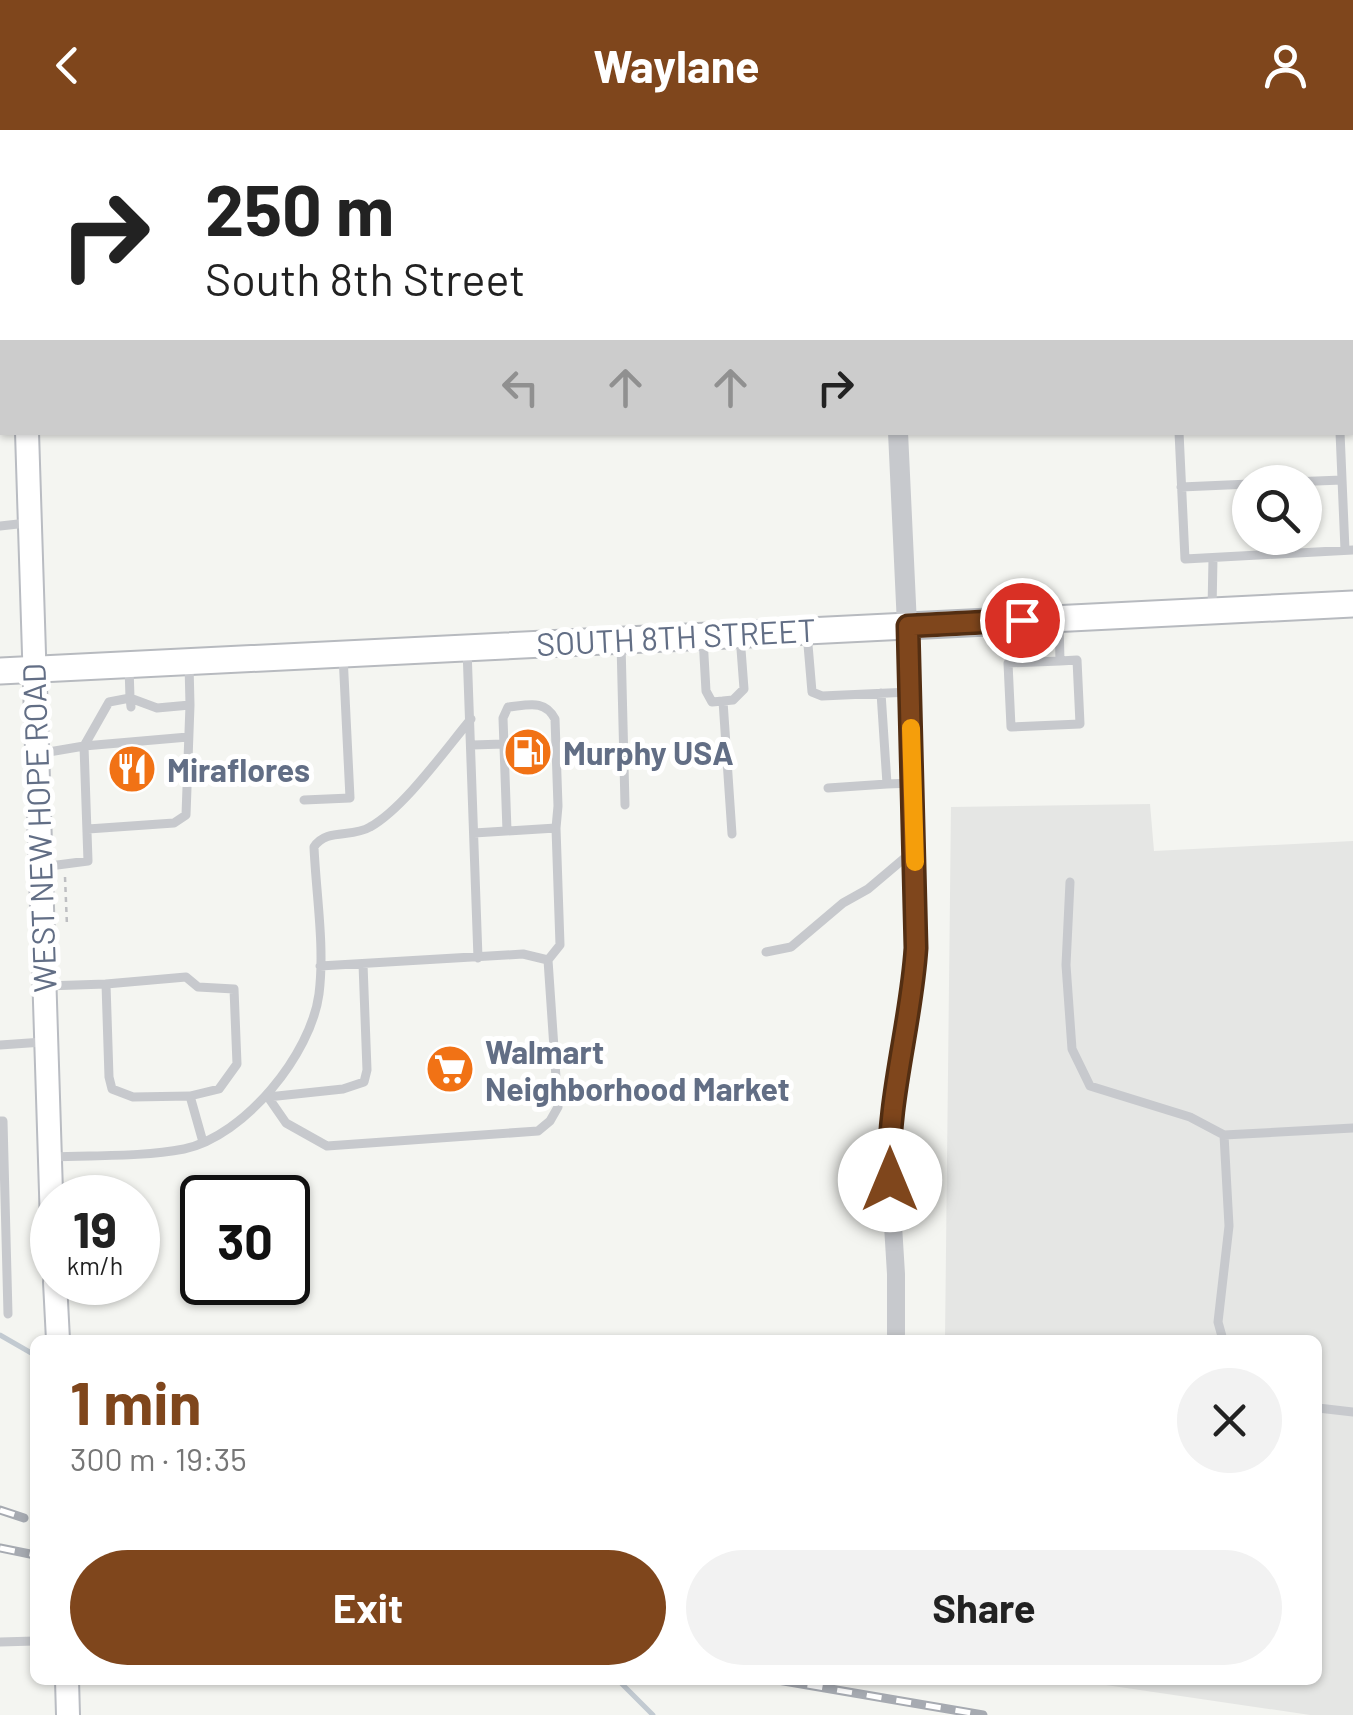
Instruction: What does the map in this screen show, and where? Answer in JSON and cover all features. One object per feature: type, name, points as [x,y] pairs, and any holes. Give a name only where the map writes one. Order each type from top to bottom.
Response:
[{"type":"main road","name":"WEST NEW HOPE ROAD","points":[[26,435],[51,1175]]},
{"type":"main road","name":"SOUTH 8TH STREET","points":[[0,671],[1353,604]]},
{"type":"main road","points":[[56,1305],[58,1335]]},
{"type":"main road","points":[[67,1685],[68,1715]]},
{"type":"street","points":[[896,1334],[888,1144],[913,996],[916,934],[908,626],[898,435]]},
{"type":"lane","points":[[1179,435],[1185,558],[1349,550],[1340,435]]},
{"type":"lane","points":[[1322,481],[1342,480]]},
{"type":"lane","points":[[1181,486],[1232,485]]},
{"type":"lane","points":[[0,526],[29,524]]},
{"type":"lane","points":[[1212,610],[1213,558]]},
{"type":"lane","points":[[1060,618],[1060,661]]},
{"type":"lane","points":[[806,630],[812,692],[822,696],[910,692]]},
{"type":"lane","points":[[703,635],[706,692],[712,702],[739,697],[744,689],[740,633]]},
{"type":"lane","points":[[620,639],[625,806]]},
{"type":"lane","points":[[467,646],[478,958]]},
{"type":"lane","points":[[304,800],[350,798],[343,653]]},
{"type":"lane","points":[[1077,660],[1080,724],[1011,727],[1008,663],[1060,661],[1077,660]]},
{"type":"lane","points":[[88,829],[181,820],[188,803],[188,661]]},
{"type":"lane","points":[[129,664],[130,702]]},
{"type":"lane","points":[[881,693],[886,784]]},
{"type":"lane","points":[[723,701],[732,834]]},
{"type":"lane","points":[[40,867],[88,861],[84,746],[109,702],[157,708],[190,705]]},
{"type":"lane","points":[[268,1097],[286,1123],[326,1146],[538,1131],[550,1120],[558,1107],[548,960],[560,945],[558,806],[555,718],[550,708],[540,704],[508,707],[504,718],[507,832]]},
{"type":"lane","points":[[50,1157],[183,1149],[204,1142],[268,1097],[314,1016],[320,966],[314,847],[319,839],[330,835],[355,834],[372,827],[392,811],[471,719]]},
{"type":"lane","points":[[36,754],[133,737],[188,737]]},
{"type":"lane","points":[[472,745],[504,744]]},
{"type":"lane","points":[[828,788],[913,782]]},
{"type":"lane","points":[[474,833],[556,828]]},
{"type":"lane","points":[[766,952],[792,947],[842,902],[868,889],[908,852],[915,851]]},
{"type":"lane","points":[[1070,882],[1066,965],[1072,1049],[1090,1086],[1190,1117],[1224,1135],[1353,1128]]},
{"type":"lane","points":[[320,966],[523,954],[548,960]]},
{"type":"lane","points":[[268,1097],[343,1089],[364,1082],[367,1070],[363,964]]},
{"type":"lane","points":[[44,986],[186,977],[198,987],[234,989],[237,1064],[218,1089],[190,1096],[133,1096],[112,1089],[106,984]]},
{"type":"lane","points":[[0,1045],[46,1042]]},
{"type":"lane","points":[[190,1096],[204,1142]]},
{"type":"lane","points":[[0,1121],[8,1314]]},
{"type":"lane","points":[[1222,1335],[1218,1322],[1229,1226],[1224,1135]]},
{"type":"lane","points":[[1322,1408],[1353,1412]]},
{"type":"lane","points":[[0,1642],[30,1641]]},
{"type":"path","points":[[65,864],[66,926]]},
{"type":"shaded area","points":[[1150,804],[1154,851],[1353,841],[1353,1715],[1310,1715],[1106,1685],[1322,1685],[1322,1335],[945,1335],[951,807]]},
{"type":"waterway","points":[[0,1335],[30,1352]]},
{"type":"waterway","points":[[623,1685],[653,1715]]},
{"type":"railway","points":[[0,1510],[24,1518]]},
{"type":"railway","points":[[0,1548],[30,1554]]},
{"type":"railway","points":[[807,1685],[983,1715]]},
{"type":"slow traffic","points":[[911,728],[915,862]]},
{"type":"place","name":"Murphy USA","points":[[528,752]]},
{"type":"place","name":"Miraflores","points":[[132,769]]},
{"type":"place","name":"Walmart Neighborhood Market","points":[[450,1069]]},
{"type":"route","points":[[890,1180],[891,1114],[913,996],[916,948],[908,626],[1022,620]]}]
